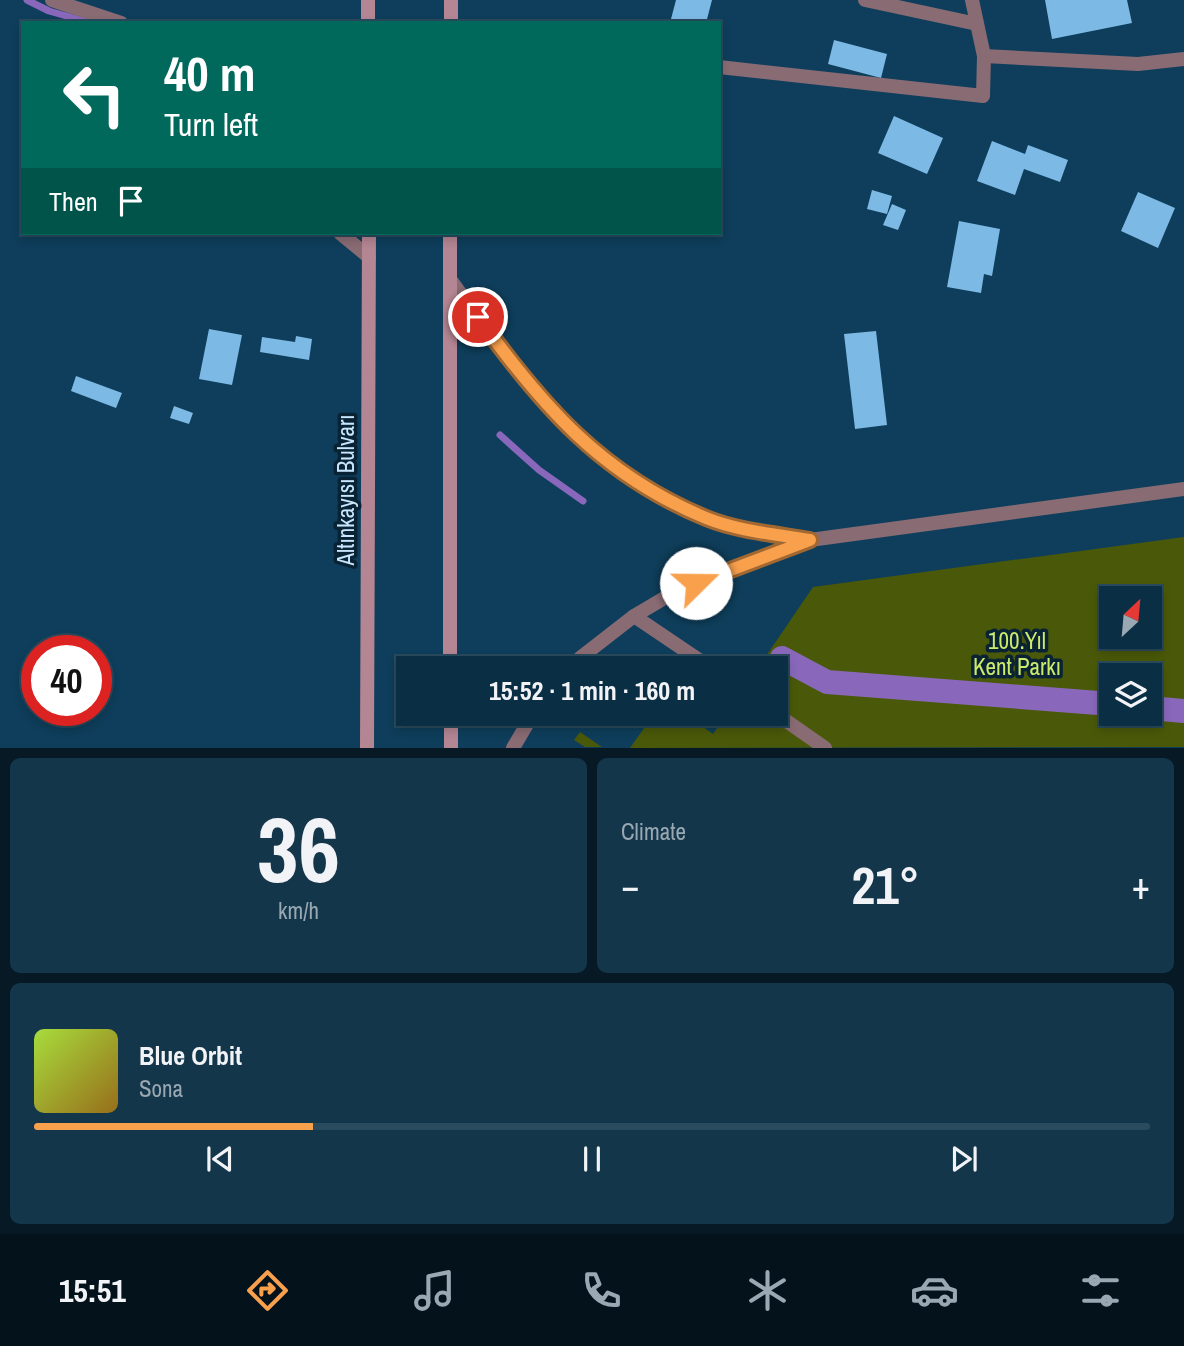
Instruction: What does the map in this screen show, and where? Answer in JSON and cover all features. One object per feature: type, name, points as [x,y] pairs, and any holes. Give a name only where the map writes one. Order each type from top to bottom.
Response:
[{"type":"main road","points":[[368,0],[368,21]]},
{"type":"main road","points":[[451,0],[451,21]]},
{"type":"main road","name":"Altınkayısı Bulvarı","points":[[367,747],[369,235]]},
{"type":"main road","points":[[450,235],[450,656]]},
{"type":"main road","points":[[450,726],[451,747]]},
{"type":"street","points":[[52,0],[115,21]]},
{"type":"street","points":[[865,0],[977,24]]},
{"type":"street","points":[[721,67],[983,96],[984,56],[972,0]]},
{"type":"street","points":[[984,56],[1138,64],[1184,59]]},
{"type":"street","points":[[342,235],[369,257]]},
{"type":"street","points":[[450,279],[519,375],[562,422],[603,460],[650,491],[707,519],[745,529],[810,540]]},
{"type":"street","points":[[583,656],[634,616],[673,593],[810,540],[1184,489]]},
{"type":"street","points":[[634,616],[693,656]]},
{"type":"street","points":[[788,722],[825,747]]},
{"type":"street","points":[[513,747],[526,726]]},
{"type":"green space","name":"100.Yıl Kent Parkı","points":[[1184,537],[1184,747],[630,748],[646,726],[702,726],[713,734],[719,726],[788,726],[788,656],[766,656],[813,587]]},
{"type":"green space","points":[[580,732],[602,747],[585,747],[574,740]]},
{"type":"building","points":[[676,0],[712,0],[707,21],[671,19]]},
{"type":"building","points":[[1045,0],[1127,0],[1132,23],[1052,39]]},
{"type":"building","points":[[834,40],[887,54],[881,78],[828,64]]},
{"type":"building","points":[[894,116],[943,138],[927,174],[878,153]]},
{"type":"building","points":[[992,141],[1025,154],[1028,145],[1068,160],[1060,182],[1024,169],[1015,195],[977,181]]},
{"type":"building","points":[[872,190],[892,196],[887,214],[867,209]]},
{"type":"building","points":[[1138,192],[1175,208],[1158,248],[1121,231]]},
{"type":"building","points":[[892,204],[906,210],[898,230],[883,225]]},
{"type":"building","points":[[959,221],[1000,229],[992,276],[984,274],[981,293],[947,287]]},
{"type":"building","points":[[209,329],[242,335],[232,385],[199,379]]},
{"type":"building","points":[[876,331],[887,425],[855,429],[844,334]]},
{"type":"building","points":[[296,336],[312,339],[309,360],[260,352],[262,337],[295,342]]},
{"type":"building","points":[[76,376],[122,393],[116,408],[71,391]]},
{"type":"building","points":[[174,406],[193,413],[189,424],[170,418]]},
{"type":"waterway","points":[[27,0],[49,11],[84,21]]},
{"type":"waterway","points":[[500,435],[539,470],[583,501]]},
{"type":"waterway","points":[[788,661],[827,682],[1099,703]]},
{"type":"waterway","points":[[1162,709],[1184,711]]},
{"type":"route","points":[[478,317],[519,375],[562,422],[603,460],[650,491],[707,519],[745,529],[810,540],[696,583]]}]
